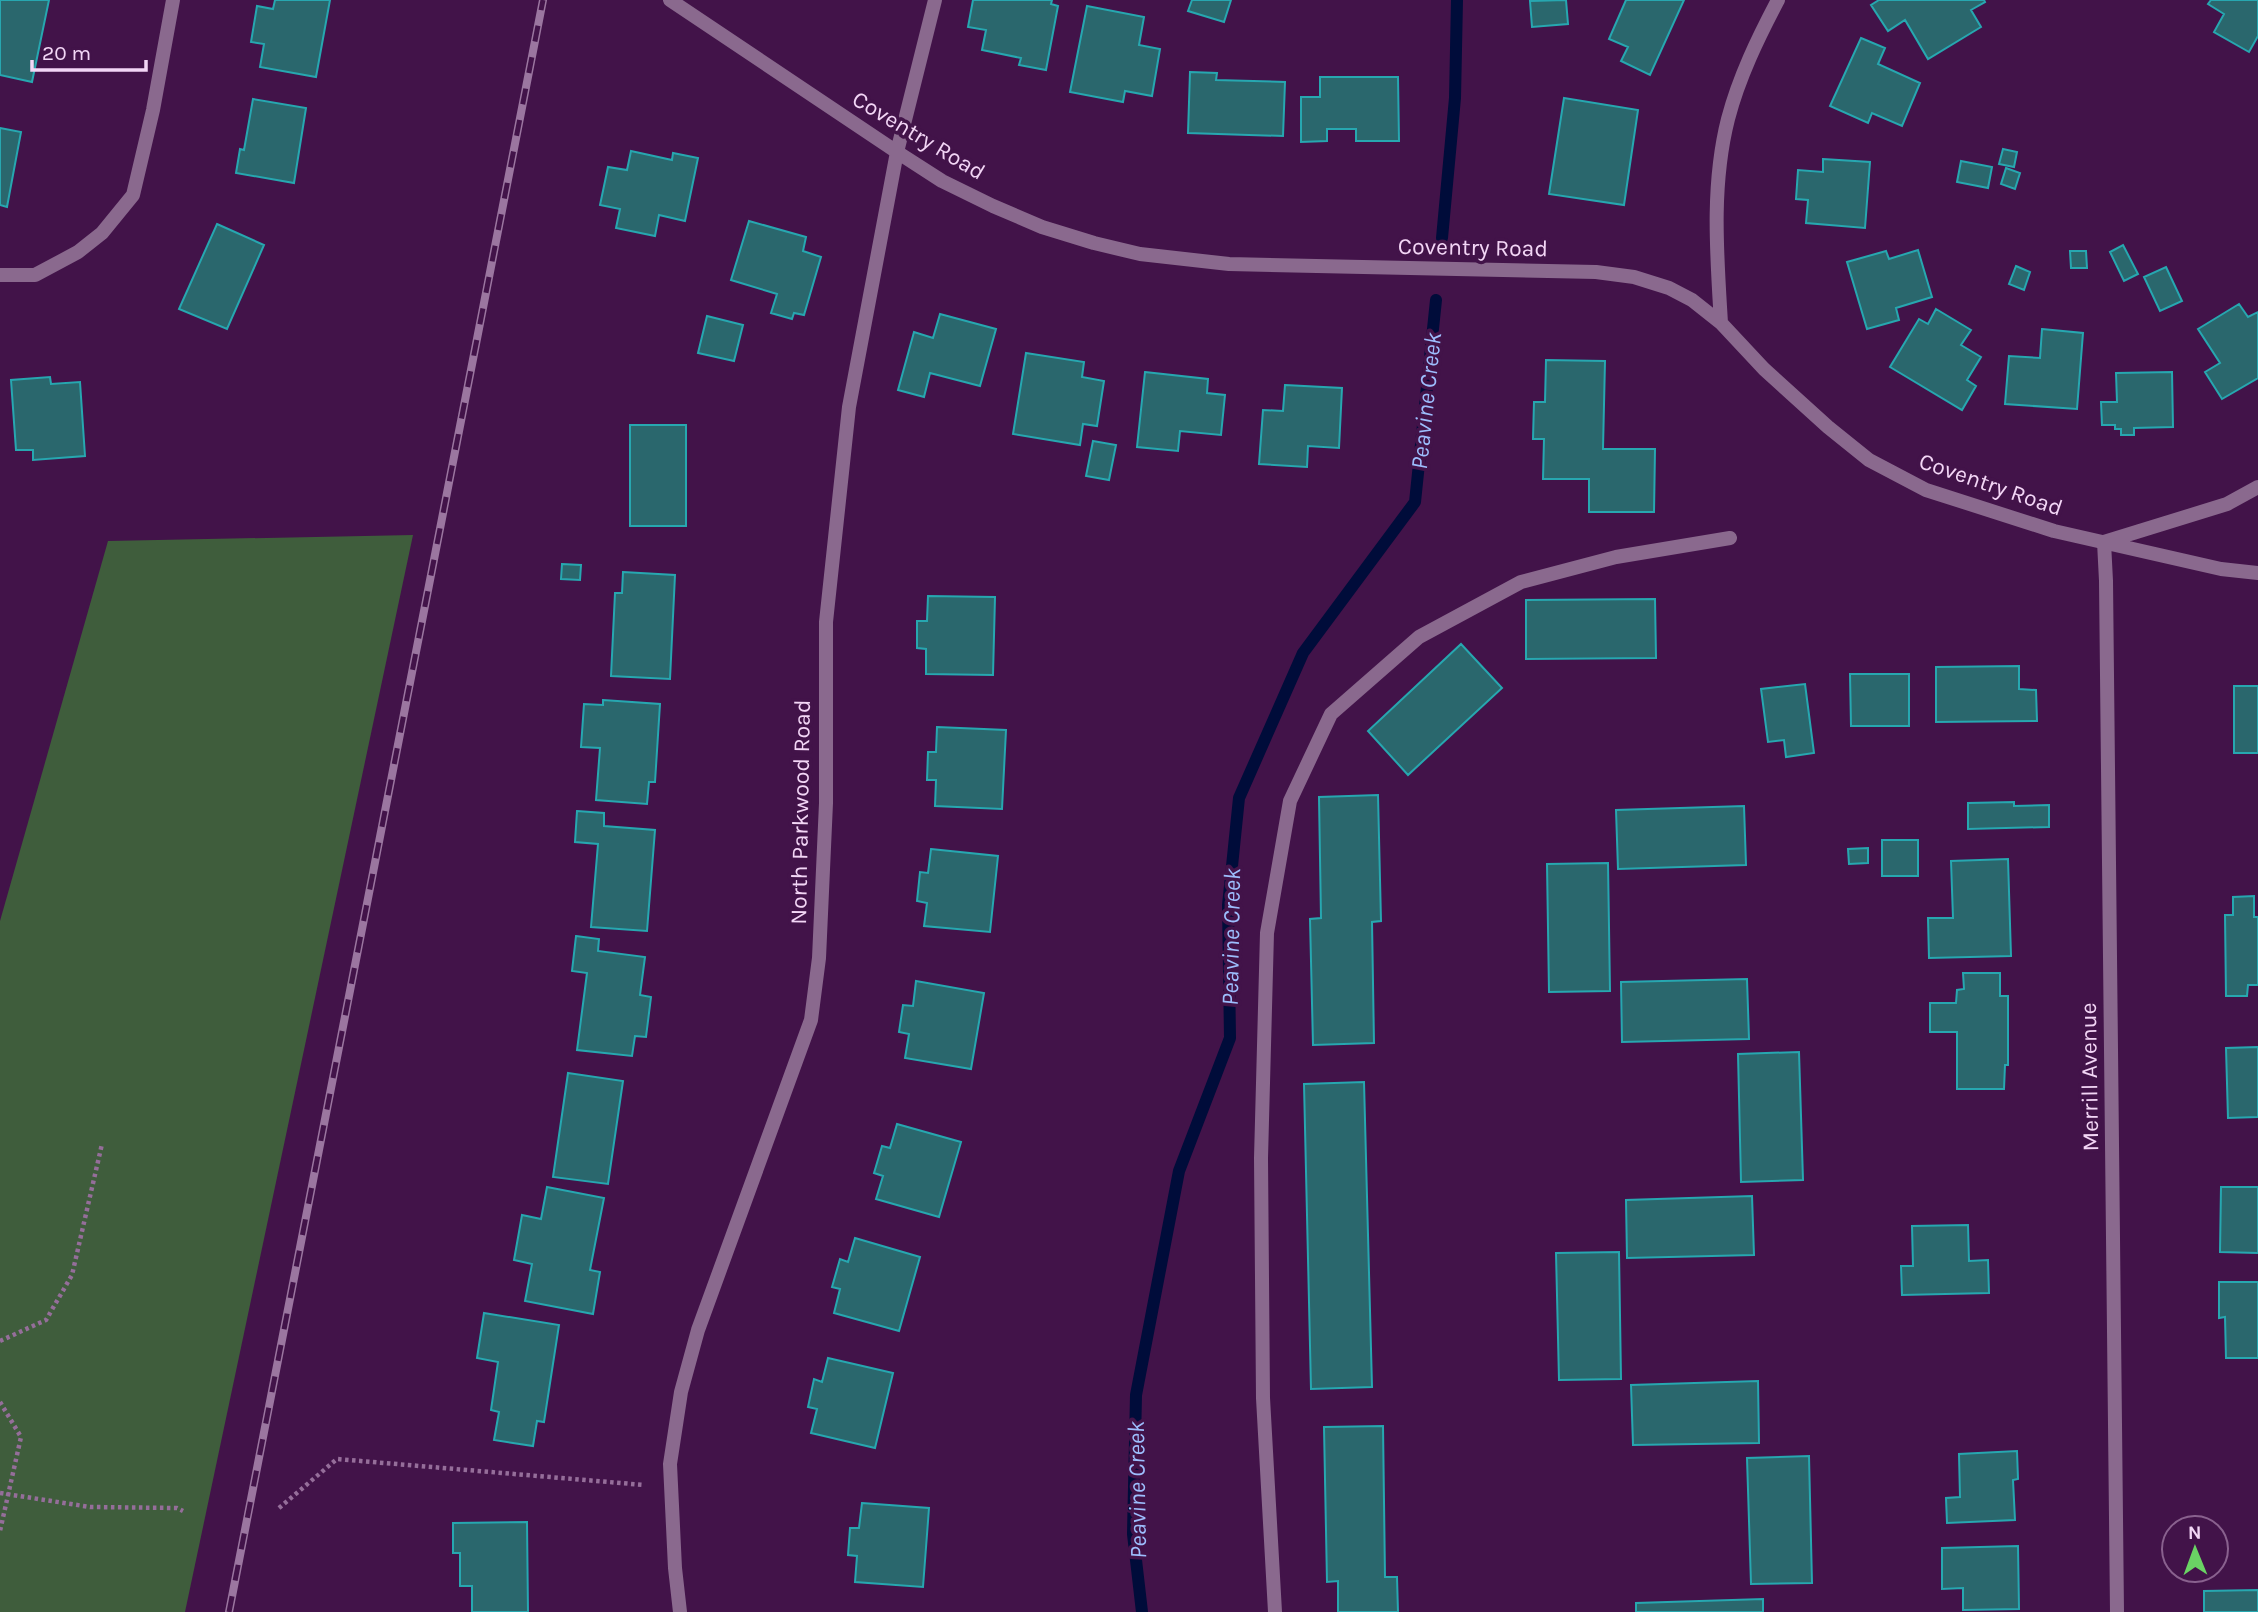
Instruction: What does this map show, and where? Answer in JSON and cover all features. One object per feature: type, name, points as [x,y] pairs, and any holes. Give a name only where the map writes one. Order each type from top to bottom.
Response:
[{"type":"street","points":[[0,275],[35,275],[78,252],[102,233],[133,195],[153,110],[173,0]]},
{"type":"street","name":"Coventry Road","points":[[670,0],[943,181],[1042,227],[1140,254],[1229,264],[1596,272],[1669,288],[1692,300],[1721,323],[1764,369],[1869,460],[1926,490],[2054,531],[2221,569],[2258,573]]},
{"type":"street","name":"North Parkwood Road","points":[[680,1612],[670,1464],[681,1392],[698,1330],[811,1020],[819,958],[825,815],[826,622],[849,407],[897,152],[935,0]]},
{"type":"street","points":[[1721,323],[1716,239],[1718,178],[1728,120],[1750,55],[1778,0]]},
{"type":"street","points":[[2104,542],[2227,504],[2258,487]]},
{"type":"street","points":[[1275,1612],[1263,1398],[1261,1158],[1267,933],[1290,801],[1331,714],[1419,637],[1521,582],[1616,557],[1730,538]]},
{"type":"street","name":"Merrill Avenue","points":[[2104,542],[2107,609],[2117,1612]]},
{"type":"path","points":[[0,1341],[46,1320],[72,1275],[102,1144]]},
{"type":"path","points":[[0,1402],[21,1437],[0,1531]]},
{"type":"path","points":[[279,1508],[337,1459],[671,1488]]},
{"type":"path","points":[[0,1493],[90,1507],[177,1508],[183,1511]]},
{"type":"green space","points":[[413,535],[185,1612],[0,1612],[0,921],[108,541]]},
{"type":"building","points":[[0,0],[49,0],[32,82],[0,75]]},
{"type":"building","points":[[275,0],[330,0],[316,77],[260,67],[264,44],[251,42],[257,6],[273,9]]},
{"type":"building","points":[[973,0],[1052,0],[1051,4],[1058,6],[1046,70],[1019,65],[1021,58],[982,50],[986,30],[968,27]]},
{"type":"building","points":[[1192,0],[1231,0],[1224,22],[1188,11]]},
{"type":"building","points":[[1566,0],[1568,24],[1532,27],[1530,1]]},
{"type":"building","points":[[1626,0],[1684,0],[1650,75],[1621,61],[1628,47],[1609,39]]},
{"type":"building","points":[[1879,0],[1985,2],[1971,10],[1981,27],[1928,59],[1905,20],[1888,31],[1871,5]]},
{"type":"building","points":[[2211,0],[2258,0],[2258,36],[2249,52],[2214,32],[2224,14],[2208,4]]},
{"type":"building","points":[[1087,6],[1144,17],[1139,45],[1160,49],[1152,96],[1125,91],[1123,102],[1070,92]]},
{"type":"building","points":[[1861,38],[1885,48],[1878,64],[1920,83],[1902,126],[1872,113],[1868,123],[1830,106]]},
{"type":"building","points":[[1190,72],[1217,73],[1216,80],[1285,82],[1283,136],[1188,133]]},
{"type":"building","points":[[1320,77],[1398,77],[1399,141],[1356,141],[1356,129],[1327,129],[1327,141],[1301,142],[1301,97],[1320,97]]},
{"type":"building","points":[[1564,98],[1638,110],[1624,205],[1549,194]]},
{"type":"building","points":[[253,99],[306,108],[294,183],[236,173],[240,149],[244,150]]},
{"type":"building","points":[[0,128],[21,132],[7,207],[0,205]]},
{"type":"building","points":[[2003,149],[2017,152],[2014,167],[1999,164]]},
{"type":"building","points":[[631,151],[672,160],[673,153],[698,158],[685,221],[659,215],[655,236],[616,228],[620,209],[600,205],[608,167],[627,170]]},
{"type":"building","points":[[1823,159],[1870,162],[1865,228],[1806,223],[1808,200],[1796,199],[1798,170],[1823,172]]},
{"type":"building","points":[[1961,161],[1992,167],[1988,188],[1957,182]]},
{"type":"building","points":[[2006,168],[2020,173],[2015,189],[2001,184]]},
{"type":"building","points":[[749,221],[806,237],[803,251],[821,257],[804,315],[794,313],[792,319],[771,313],[777,294],[731,280]]},
{"type":"building","points":[[217,224],[264,245],[227,329],[179,309]]},
{"type":"building","points":[[2123,245],[2138,274],[2124,281],[2110,252]]},
{"type":"building","points":[[1918,250],[1932,297],[1896,308],[1899,320],[1867,329],[1847,262],[1886,251],[1889,259]]},
{"type":"building","points":[[2070,251],[2086,251],[2087,268],[2071,268]]},
{"type":"building","points":[[2016,266],[2030,272],[2024,290],[2009,284]]},
{"type":"building","points":[[2166,267],[2182,301],[2160,311],[2144,277]]},
{"type":"building","points":[[2239,304],[2248,317],[2258,312],[2258,378],[2222,399],[2205,372],[2220,363],[2198,329]]},
{"type":"building","points":[[1936,309],[1971,330],[1961,345],[1981,357],[1967,380],[1976,386],[1962,410],[1890,367],[1919,319],[1928,324]]},
{"type":"building","points":[[940,314],[996,329],[980,386],[930,373],[924,397],[898,390],[914,332],[933,338]]},
{"type":"building","points":[[707,316],[743,325],[734,361],[698,353]]},
{"type":"building","points":[[2042,329],[2083,333],[2077,409],[2005,404],[2009,356],[2040,358]]},
{"type":"building","points":[[1026,353],[1084,362],[1082,377],[1104,381],[1097,426],[1083,424],[1080,445],[1013,434]]},
{"type":"building","points":[[1546,360],[1605,361],[1603,449],[1655,449],[1654,512],[1589,512],[1589,479],[1543,479],[1544,439],[1533,439],[1534,402],[1545,402]]},
{"type":"building","points":[[1145,372],[1208,379],[1207,393],[1225,395],[1221,435],[1180,431],[1178,451],[1137,447]]},
{"type":"building","points":[[2172,372],[2173,427],[2134,428],[2134,435],[2121,435],[2121,429],[2115,429],[2115,425],[2102,425],[2101,402],[2117,402],[2116,373]]},
{"type":"building","points":[[50,377],[51,384],[80,382],[85,456],[33,460],[33,450],[16,450],[11,380]]},
{"type":"building","points":[[1285,385],[1342,388],[1339,448],[1308,446],[1307,467],[1259,464],[1263,410],[1283,411]]},
{"type":"building","points":[[630,425],[686,425],[686,526],[630,526]]},
{"type":"building","points":[[1093,441],[1116,445],[1109,480],[1086,476]]},
{"type":"building","points":[[562,564],[581,565],[580,580],[561,579]]},
{"type":"building","points":[[623,572],[675,575],[670,679],[611,676],[615,593],[622,593]]},
{"type":"building","points":[[928,596],[995,597],[993,675],[926,674],[926,649],[917,648],[917,621],[927,621]]},
{"type":"building","points":[[1655,599],[1656,658],[1526,659],[1526,600]]},
{"type":"building","points":[[1461,644],[1502,688],[1408,775],[1368,731]]},
{"type":"building","points":[[2019,666],[2019,689],[2036,690],[2037,721],[1936,722],[1936,667]]},
{"type":"building","points":[[1850,674],[1909,674],[1909,726],[1851,726]]},
{"type":"building","points":[[1805,684],[1814,753],[1786,757],[1784,740],[1768,742],[1761,689]]},
{"type":"building","points":[[2234,686],[2258,686],[2258,753],[2234,753]]},
{"type":"building","points":[[603,700],[660,704],[655,782],[649,782],[647,804],[596,800],[600,748],[581,747],[584,704],[603,705]]},
{"type":"building","points":[[937,727],[1006,730],[1002,809],[935,806],[936,780],[927,780],[928,752],[936,752]]},
{"type":"building","points":[[1378,795],[1381,921],[1372,922],[1374,1043],[1313,1045],[1310,919],[1321,918],[1319,797]]},
{"type":"building","points":[[2014,802],[2014,806],[2049,805],[2049,827],[1968,829],[1968,803]]},
{"type":"building","points":[[1744,806],[1746,865],[1618,869],[1616,810]]},
{"type":"building","points":[[577,811],[604,813],[604,826],[655,830],[647,931],[591,927],[598,844],[575,842]]},
{"type":"building","points":[[1882,840],[1918,840],[1918,876],[1882,876]]},
{"type":"building","points":[[1868,848],[1868,863],[1849,864],[1848,849]]},
{"type":"building","points":[[931,849],[998,856],[990,932],[924,926],[927,903],[917,901],[920,872],[928,873]]},
{"type":"building","points":[[2008,859],[2011,956],[1929,958],[1928,918],[1953,918],[1951,861]]},
{"type":"building","points":[[1608,863],[1610,991],[1549,992],[1547,864]]},
{"type":"building","points":[[2254,896],[2254,917],[2258,917],[2258,985],[2248,985],[2247,996],[2226,996],[2225,915],[2233,915],[2233,897]]},
{"type":"building","points":[[576,936],[599,939],[598,951],[645,957],[640,995],[651,997],[646,1037],[635,1036],[632,1056],[577,1050],[587,973],[572,971]]},
{"type":"building","points":[[1963,973],[2000,973],[2000,996],[2008,996],[2008,1065],[2005,1065],[2004,1089],[1957,1089],[1957,1032],[1930,1032],[1930,1003],[1956,1003],[1957,990],[1964,989]]},
{"type":"building","points":[[1747,979],[1749,1039],[1622,1042],[1621,982]]},
{"type":"building","points":[[916,981],[984,993],[971,1069],[905,1058],[909,1034],[899,1032],[903,1005],[913,1006]]},
{"type":"building","points":[[2258,1047],[2258,1117],[2228,1118],[2226,1048]]},
{"type":"building","points":[[1799,1052],[1803,1180],[1741,1182],[1738,1054]]},
{"type":"building","points":[[568,1073],[623,1081],[608,1184],[553,1177]]},
{"type":"building","points":[[1364,1082],[1372,1387],[1311,1389],[1304,1084]]},
{"type":"building","points":[[897,1124],[961,1142],[939,1217],[876,1199],[883,1176],[874,1173],[882,1146],[890,1148]]},
{"type":"building","points":[[547,1187],[604,1198],[590,1270],[600,1272],[593,1314],[525,1301],[532,1264],[514,1260],[522,1215],[541,1219]]},
{"type":"building","points":[[2221,1187],[2258,1187],[2258,1253],[2220,1252]]},
{"type":"building","points":[[1752,1196],[1754,1255],[1627,1258],[1626,1200]]},
{"type":"building","points":[[1968,1225],[1969,1261],[1988,1260],[1989,1293],[1902,1295],[1901,1266],[1913,1266],[1912,1226]]},
{"type":"building","points":[[855,1238],[920,1257],[899,1331],[834,1313],[840,1289],[832,1287],[840,1259],[848,1262]]},
{"type":"building","points":[[1619,1252],[1621,1379],[1559,1380],[1556,1253]]},
{"type":"building","points":[[2219,1282],[2258,1282],[2258,1358],[2226,1358],[2225,1317],[2219,1318]]},
{"type":"building","points":[[484,1313],[559,1325],[544,1422],[537,1421],[533,1446],[494,1440],[499,1412],[491,1410],[498,1362],[477,1358]]},
{"type":"building","points":[[828,1358],[893,1373],[875,1448],[811,1433],[817,1409],[808,1407],[814,1379],[822,1382]]},
{"type":"building","points":[[1758,1381],[1759,1443],[1633,1445],[1631,1385]]},
{"type":"building","points":[[1383,1426],[1385,1577],[1397,1577],[1398,1612],[1338,1612],[1338,1581],[1327,1582],[1324,1427]]},
{"type":"building","points":[[2017,1451],[2018,1479],[2013,1480],[2015,1520],[1947,1523],[1946,1498],[1960,1497],[1959,1454]]},
{"type":"building","points":[[1809,1456],[1812,1583],[1751,1584],[1747,1458]]},
{"type":"building","points":[[862,1503],[929,1508],[923,1587],[855,1582],[857,1556],[848,1555],[850,1528],[859,1528]]},
{"type":"building","points":[[527,1522],[528,1612],[472,1612],[472,1586],[460,1586],[460,1553],[453,1553],[453,1523]]},
{"type":"building","points":[[2018,1546],[2019,1609],[1963,1610],[1963,1588],[1942,1589],[1942,1548]]},
{"type":"building","points":[[2258,1590],[2258,1612],[2204,1612],[2204,1591]]},
{"type":"building","points":[[1763,1599],[1763,1612],[1636,1612],[1636,1603]]},
{"type":"waterway","name":"Peavine Creek","points":[[1442,238],[1455,98],[1457,0]]},
{"type":"waterway","name":"Peavine Creek","points":[[1142,1612],[1133,1534],[1136,1395],[1179,1171],[1230,1038],[1228,905],[1239,798],[1303,653],[1415,502],[1436,300]]},
{"type":"railway","points":[[229,1612],[543,0]]}]
